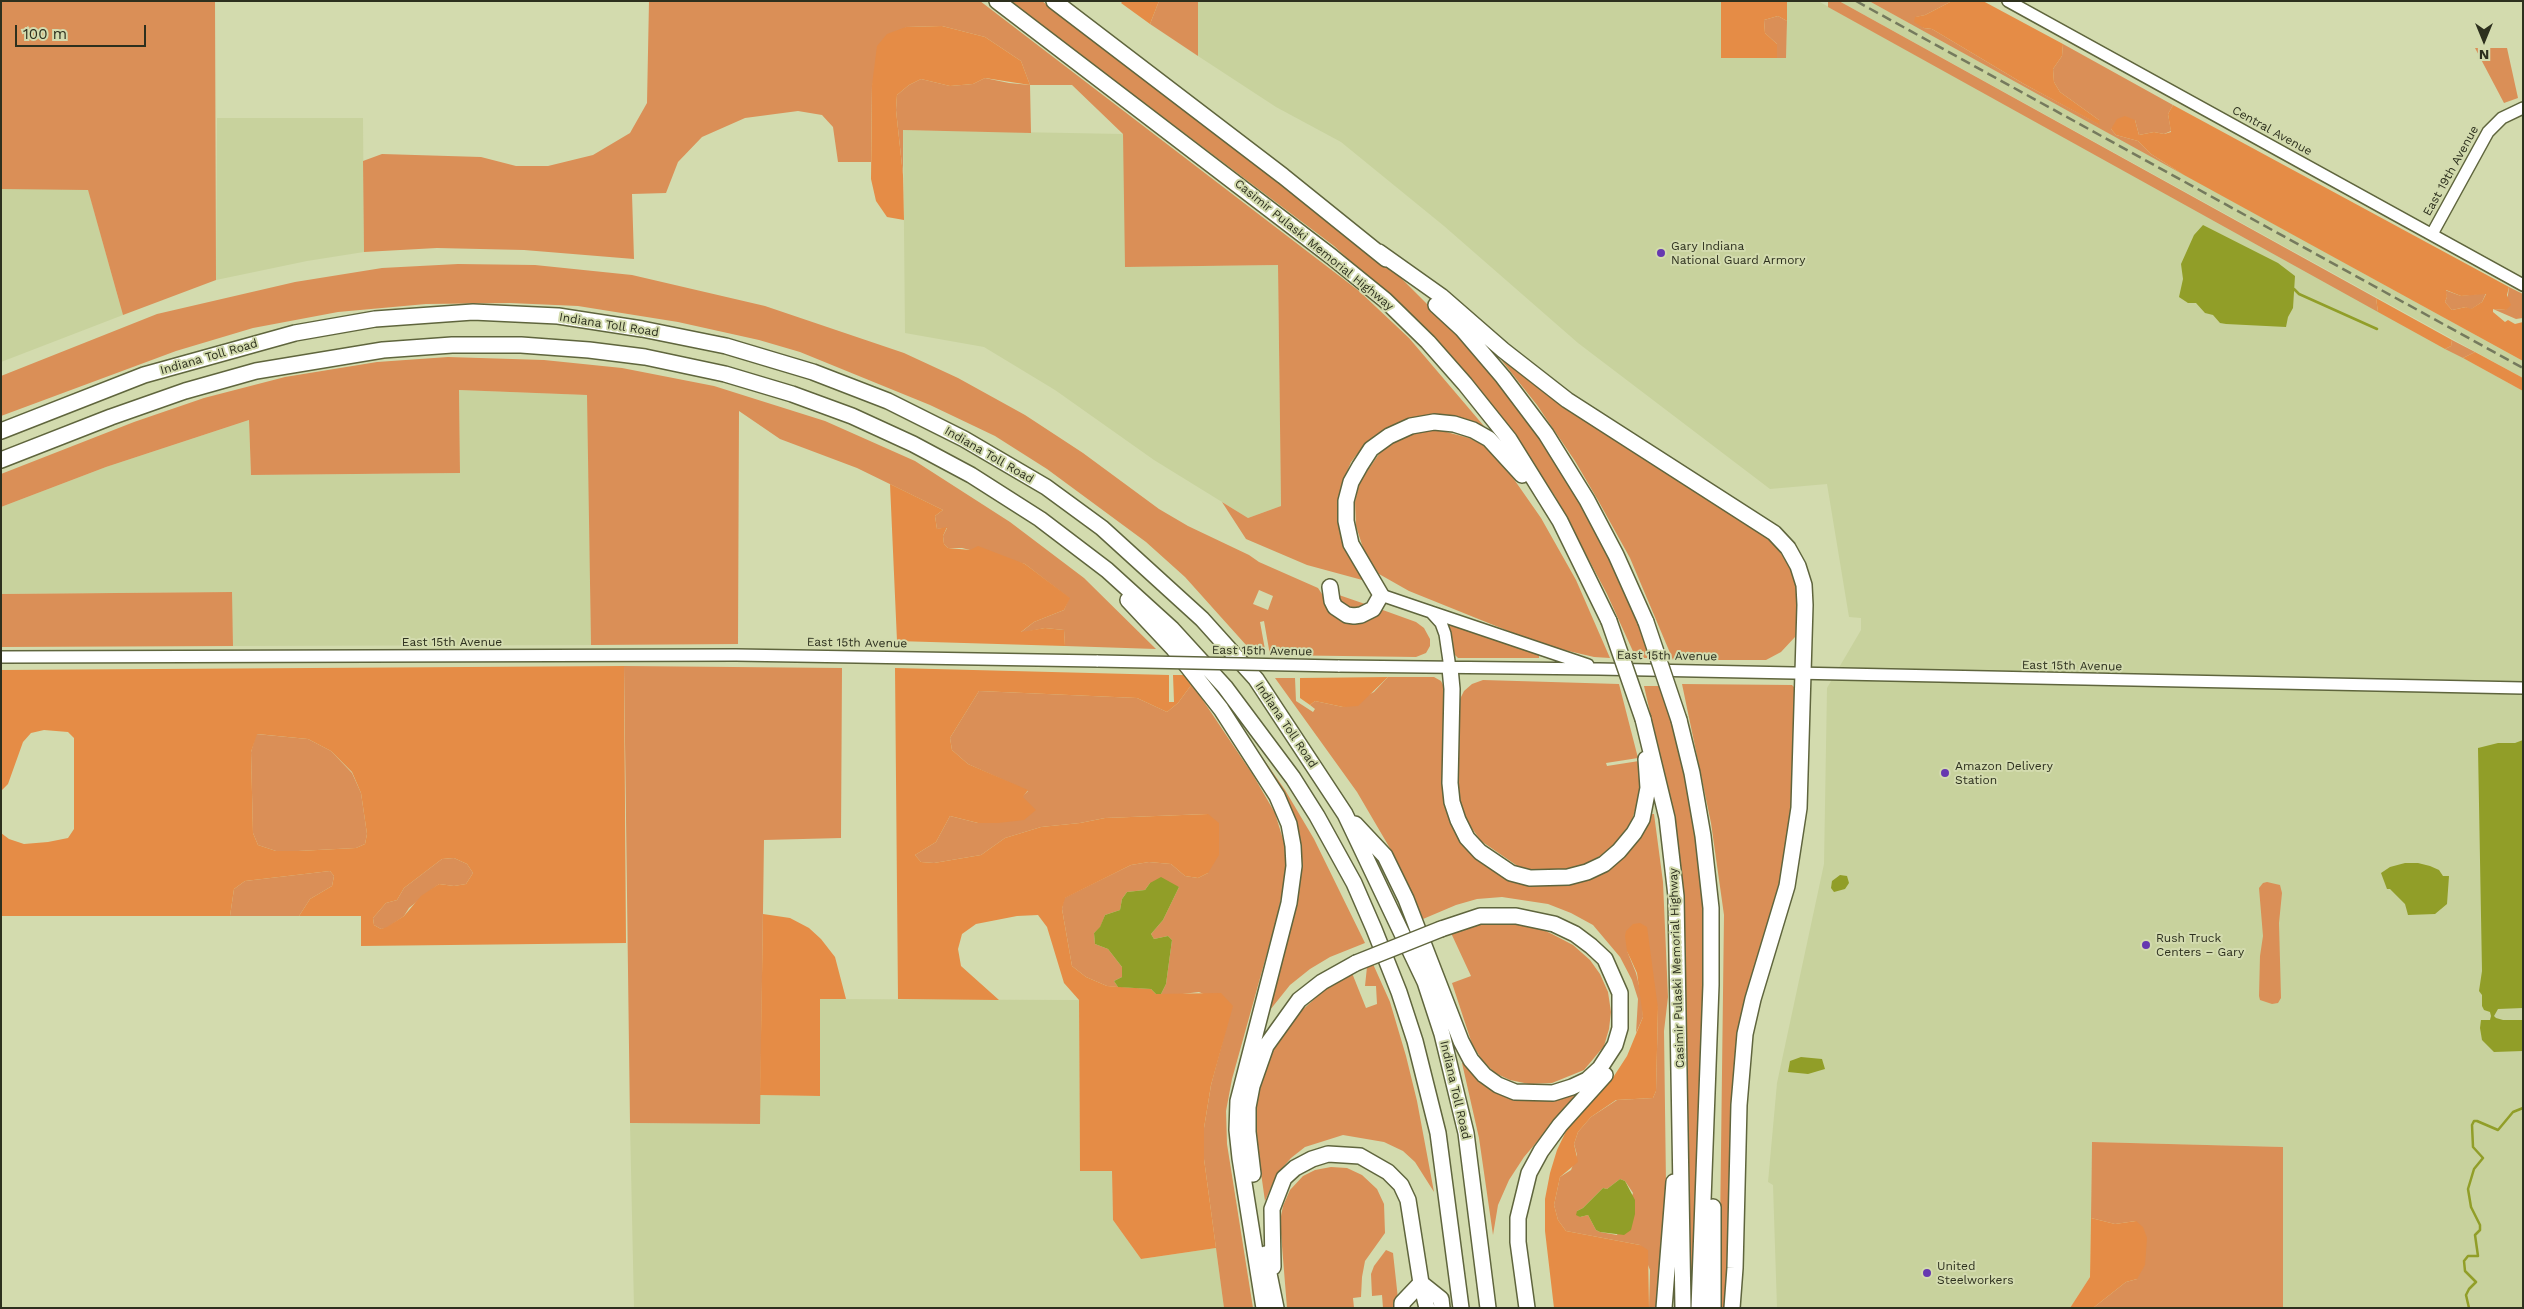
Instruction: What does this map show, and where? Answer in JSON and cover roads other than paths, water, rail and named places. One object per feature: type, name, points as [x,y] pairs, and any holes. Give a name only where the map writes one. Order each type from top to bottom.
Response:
[{"type":"highway","name":"Casimir Pulaski Memorial Highway","points":[[997,1],[1385,300],[1428,342],[1509,439],[1560,521],[1609,621],[1645,723],[1666,818],[1676,896],[1682,1144],[1683,1308]]},
{"type":"highway","points":[[1054,1],[1379,252],[1441,296],[1503,350],[1567,400],[1774,533],[1788,548],[1798,566],[1804,585],[1805,673],[1803,758],[1794,850],[1782,902],[1752,999],[1741,1068],[1732,1308]]},
{"type":"highway","points":[[1379,252],[1462,329],[1503,377],[1546,434],[1587,500],[1616,555],[1646,622],[1680,720],[1703,836],[1711,908],[1709,1064],[1699,1308]]},
{"type":"highway","name":"Indiana Toll Road","points":[[1,431],[144,375],[295,333],[375,320],[473,312],[558,316],[642,329],[726,346],[813,372],[888,401],[964,439],[1037,483],[1102,528],[1202,619],[1256,679],[1345,814],[1425,982],[1442,1034],[1466,1133],[1488,1308]]},
{"type":"highway","name":"Indiana Toll Road","points":[[1,460],[111,417],[185,391],[256,371],[323,358],[383,350],[452,345],[521,345],[589,350],[645,357],[725,374],[792,394],[852,416],[913,444],[971,476],[1040,520],[1107,570],[1172,629],[1225,687],[1293,778],[1317,816],[1354,883],[1399,992],[1429,1094],[1444,1176],[1461,1308]]},
{"type":"highway","points":[[1330,587],[1330,594],[1335,607],[1347,615],[1361,616],[1373,609],[1381,595],[1351,544],[1346,521],[1346,501],[1351,482],[1371,449],[1388,436],[1411,426],[1434,422],[1454,424],[1473,430],[1489,439],[1506,456],[1560,521]]},
{"type":"highway","points":[[1107,570],[1130,604],[1173,648],[1221,709],[1276,796],[1289,824],[1294,866],[1289,903],[1238,1101],[1237,1130],[1272,1306]]},
{"type":"highway","points":[[1450,668],[1452,689],[1450,784],[1452,802],[1458,820],[1468,838],[1480,852],[1511,873],[1530,878],[1568,877],[1587,872],[1604,864],[1619,851],[1634,833],[1646,803],[1648,788],[1645,723]]},
{"type":"highway","points":[[1345,814],[1385,856],[1410,908],[1462,1041],[1471,1060],[1484,1075],[1498,1085],[1515,1092],[1553,1093],[1572,1088],[1587,1080],[1600,1068],[1614,1045],[1620,1028],[1620,993],[1605,959],[1574,934],[1554,924],[1516,916],[1480,916],[1440,925]]},
{"type":"highway","points":[[1244,1073],[1267,1027],[1292,996],[1317,974],[1479,909],[1497,906],[1537,909],[1551,913],[1580,927],[1599,940],[1612,955],[1622,973],[1628,992],[1629,1028],[1617,1060],[1560,1125],[1541,1151],[1529,1173],[1518,1218],[1518,1242],[1526,1306]]},
{"type":"highway","points":[[1272,1306],[1250,1149],[1248,1107],[1252,1086],[1266,1046],[1287,1014],[1314,987],[1355,960]]},
{"type":"highway","points":[[1709,1064],[1714,1114],[1713,1308]]},
{"type":"highway","points":[[1664,1308],[1674,1180],[1682,1144]]},
{"type":"highway","points":[[1272,1306],[1271,1224],[1276,1194],[1284,1178],[1295,1168],[1312,1159],[1328,1154],[1360,1156],[1388,1172],[1401,1185],[1408,1200],[1412,1218],[1421,1283],[1427,1308]]},
{"type":"highway","points":[[1735,1268],[1740,1308]]},
{"type":"highway","points":[[1402,1308],[1402,1303],[1421,1283]]},
{"type":"highway","points":[[1410,1308],[1410,1303],[1421,1283]]},
{"type":"highway","points":[[1419,1308],[1421,1283]]},
{"type":"highway","points":[[1421,1283],[1434,1300],[1434,1308]]},
{"type":"highway","points":[[1421,1283],[1441,1299],[1442,1308]]},
{"type":"street","name":"Central Avenue","points":[[2008,1],[2523,285]]},
{"type":"street","name":"East 19th Avenue","points":[[2432,234],[2488,132],[2502,118],[2523,108]]},
{"type":"street","points":[[1381,595],[1599,669]]},
{"type":"street","points":[[1430,612],[1441,623],[1445,634],[1450,668]]},
{"type":"street","name":"East 15th Avenue","points":[[1,657],[707,655],[1599,669],[2523,688]]},
{"type":"waterway","points":[[2294,289],[2299,294],[2377,329]]},
{"type":"waterway","points":[[2469,1308],[2466,1295],[2476,1282],[2465,1271],[2464,1261],[2468,1256],[2478,1256],[2475,1235],[2480,1230],[2480,1225],[2471,1207],[2468,1189],[2474,1169],[2483,1158],[2473,1147],[2472,1125],[2474,1121],[2477,1121],[2498,1130],[2513,1112],[2523,1108]]},
{"type":"railway","points":[[1856,1],[2523,368]]},
{"type":"place","name":"Gary Indiana National Guard Armory","points":[[1661,253]]},
{"type":"place","name":"Amazon Delivery Station","points":[[1945,773]]},
{"type":"place","name":"Rush Truck Centers – Gary","points":[[2146,945]]},
{"type":"place","name":"United Steelworkers","points":[[1927,1273]]}]
